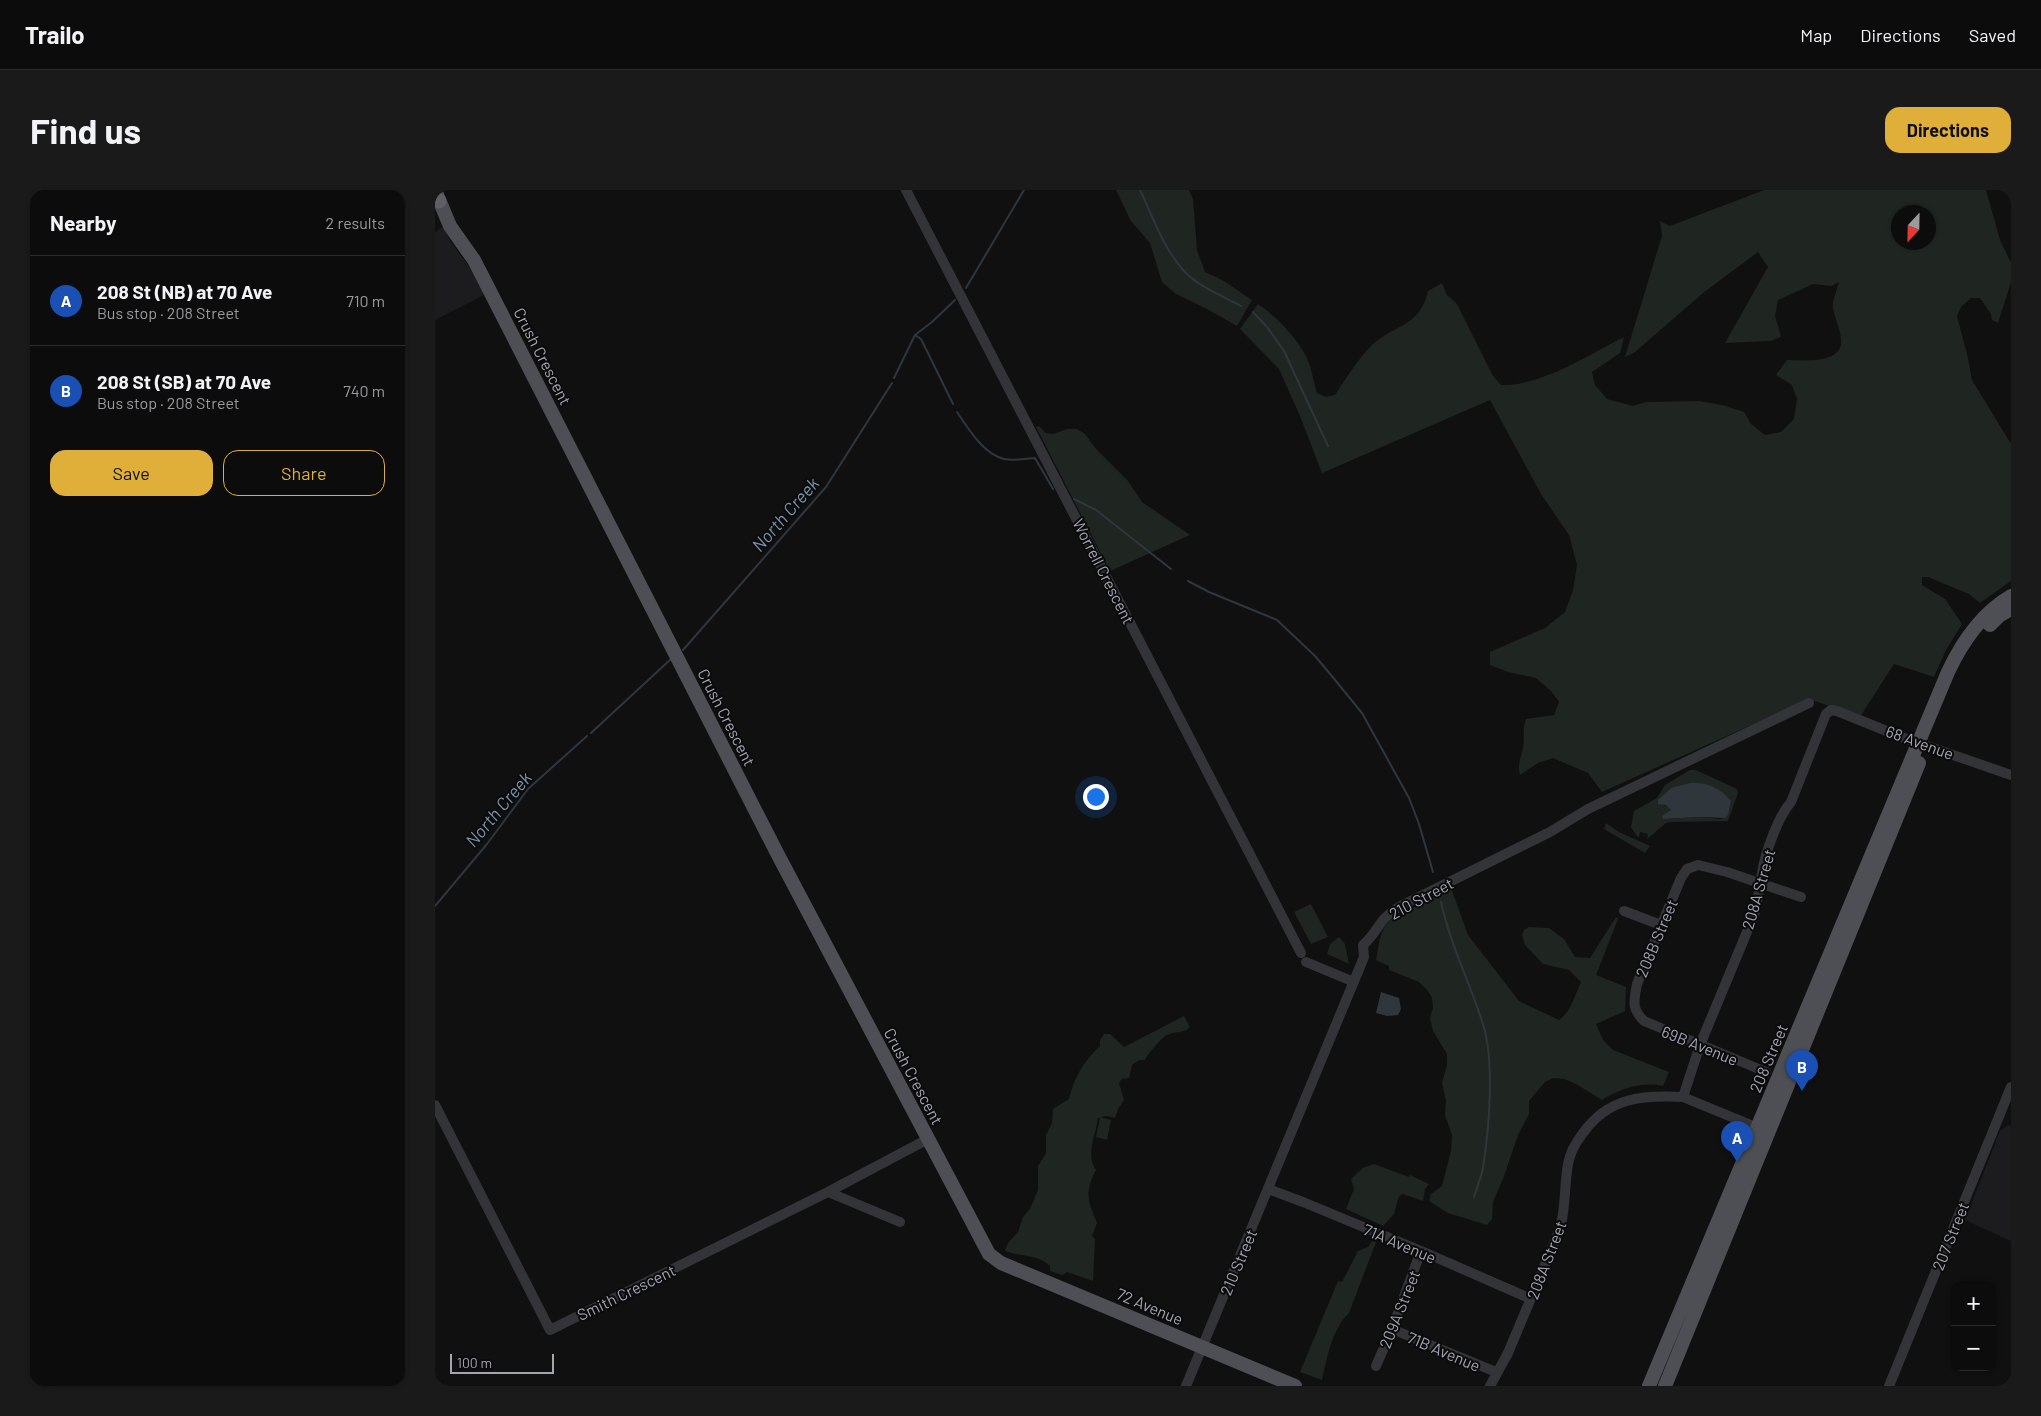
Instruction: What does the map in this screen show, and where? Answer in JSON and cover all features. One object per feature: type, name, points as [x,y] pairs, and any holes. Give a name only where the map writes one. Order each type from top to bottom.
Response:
[{"type":"main road","name":"Crush Crescent","points":[[436,197],[450,226],[477,265],[781,862],[985,1250],[993,1258]]},
{"type":"main road","points":[[1923,744],[1948,672],[1961,647],[1988,613],[2011,596]]},
{"type":"main road","points":[[1923,744],[1969,652],[1999,616],[2011,609]]},
{"type":"main road","name":"208 Street","points":[[1649,1386],[1762,1130],[1923,744]]},
{"type":"main road","name":"208 Street","points":[[1665,1386],[1762,1130]]},
{"type":"main road","name":"72 Avenue","points":[[993,1258],[1295,1386]]},
{"type":"street","name":"Worrell Crescent","points":[[906,190],[1303,957],[1354,982]]},
{"type":"street","name":"210 Street","points":[[1186,1386],[1365,957],[1363,945],[1373,936],[1382,920],[1390,912],[1550,832],[1588,809],[1809,702]]},
{"type":"street","name":"68 Avenue","points":[[1828,712],[1837,711],[2011,776]]},
{"type":"street","name":"208A Street","points":[[1490,1386],[1508,1353],[1531,1300],[1565,1212],[1568,1162],[1573,1149],[1588,1126],[1606,1110],[1622,1102],[1649,1096],[1683,1097],[1700,1045],[1754,915],[1769,848],[1785,808],[1791,802],[1824,717],[1828,712]]},
{"type":"street","name":"208B Street","points":[[1636,1013],[1634,1002],[1637,984],[1683,874],[1689,867],[1695,865],[1714,868],[1761,884]]},
{"type":"street","points":[[1761,884],[1801,897]]},
{"type":"street","points":[[1625,911],[1661,926]]},
{"type":"street","name":"69B Avenue","points":[[1636,1013],[1644,1021],[1766,1072]]},
{"type":"street","name":"207 Street","points":[[1889,1386],[2011,1087]]},
{"type":"street","points":[[1683,1097],[1762,1130]]},
{"type":"street","name":"Smith Crescent","points":[[435,1105],[550,1330],[828,1192],[927,1139]]},
{"type":"street","name":"71A Avenue","points":[[1268,1189],[1421,1251],[1531,1300]]},
{"type":"street","points":[[828,1192],[900,1222]]},
{"type":"street","name":"209A Street","points":[[1376,1366],[1421,1251]]},
{"type":"street","name":"71B Avenue","points":[[1392,1329],[1496,1372]]},
{"type":"shaded area","points":[[1116,190],[1189,190],[1193,199],[1197,250],[1205,272],[1224,281],[1252,300],[1237,326],[1176,294],[1162,282],[1150,243],[1131,221]]},
{"type":"shaded area","points":[[1764,190],[1986,190],[2000,240],[2011,263],[2011,282],[1998,323],[1992,320],[1991,314],[1980,298],[1971,298],[1961,307],[1957,316],[1972,380],[2011,444],[2011,581],[1980,603],[1969,594],[1928,577],[1922,577],[1922,585],[1945,599],[1962,624],[1946,650],[1934,677],[1894,664],[1860,717],[1809,699],[1602,792],[1588,773],[1553,758],[1538,763],[1520,775],[1519,765],[1526,719],[1554,715],[1559,702],[1551,691],[1536,678],[1508,672],[1490,665],[1490,652],[1545,628],[1565,612],[1573,590],[1577,565],[1569,535],[1541,494],[1490,400],[1322,473],[1279,369],[1240,329],[1258,304],[1280,323],[1300,346],[1309,363],[1317,393],[1326,397],[1335,395],[1357,362],[1372,345],[1413,318],[1424,303],[1428,291],[1442,283],[1447,295],[1457,304],[1493,376],[1501,385],[1517,384],[1548,375],[1624,337],[1620,353],[1592,372],[1595,385],[1607,399],[1633,406],[1646,402],[1699,401],[1722,405],[1744,412],[1751,424],[1765,435],[1781,432],[1794,419],[1797,399],[1792,385],[1776,375],[1787,360],[1821,359],[1836,353],[1840,347],[1841,339],[1833,305],[1839,282],[1832,286],[1813,284],[1778,300],[1775,316],[1781,337],[1770,341],[1725,343],[1768,267],[1758,252],[1703,293],[1635,352],[1625,357],[1662,236],[1660,221],[1670,226]]},
{"type":"shaded area","points":[[443,227],[452,244],[468,265],[484,295],[435,320],[435,232]]},
{"type":"shaded area","points":[[1039,426],[1046,433],[1053,434],[1067,429],[1077,429],[1085,434],[1096,449],[1128,481],[1142,502],[1190,535],[1110,571],[1036,427]]},
{"type":"shaded area","points":[[1690,770],[1696,770],[1737,789],[1738,793],[1728,821],[1671,822],[1666,823],[1647,839],[1648,834],[1640,832],[1639,837],[1631,827],[1634,811],[1657,798],[1665,785]],"holes":[[[1658,803],[1728,815],[1721,819],[1699,817],[1664,819],[1671,810],[1670,807]]]},
{"type":"shaded area","points":[[1690,783],[1702,783],[1713,786],[1722,792],[1731,801],[1728,815],[1725,818],[1663,819],[1662,816],[1671,810],[1666,805],[1658,804],[1658,800],[1671,788]]},
{"type":"shaded area","points":[[1606,823],[1619,832],[1650,846],[1645,853],[1604,829]]},
{"type":"shaded area","points":[[1451,888],[1468,935],[1519,1001],[1559,1020],[1570,1008],[1581,982],[1569,970],[1543,964],[1525,945],[1522,935],[1524,930],[1529,927],[1549,928],[1564,939],[1575,957],[1590,958],[1616,917],[1618,919],[1596,975],[1626,987],[1625,1011],[1596,1024],[1603,1040],[1613,1050],[1669,1072],[1663,1086],[1639,1085],[1616,1092],[1602,1100],[1564,1079],[1553,1078],[1545,1082],[1529,1101],[1529,1114],[1518,1135],[1493,1202],[1492,1219],[1487,1225],[1448,1213],[1429,1201],[1431,1194],[1442,1186],[1451,1151],[1452,1135],[1445,1115],[1446,1101],[1442,1083],[1447,1065],[1447,1054],[1433,1031],[1430,1018],[1433,1008],[1432,998],[1428,991],[1419,982],[1389,970],[1389,966],[1376,960],[1382,933],[1391,919]]},
{"type":"shaded area","points":[[1311,904],[1328,937],[1311,944],[1294,912]]},
{"type":"shaded area","points":[[1339,937],[1345,944],[1349,964],[1327,954],[1330,944]]},
{"type":"shaded area","points":[[1381,992],[1399,998],[1401,1009],[1398,1015],[1387,1016],[1376,1013]]},
{"type":"shaded area","points":[[1184,1016],[1190,1027],[1185,1031],[1164,1037],[1145,1060],[1139,1060],[1132,1065],[1129,1078],[1122,1079],[1119,1083],[1124,1100],[1115,1118],[1100,1117],[1111,1120],[1107,1140],[1096,1137],[1100,1118],[1098,1118],[1091,1151],[1091,1158],[1096,1170],[1089,1191],[1090,1202],[1097,1223],[1092,1236],[1095,1239],[1093,1281],[1067,1272],[1062,1275],[1050,1271],[1050,1266],[1040,1259],[1005,1251],[1008,1243],[1018,1232],[1023,1217],[1030,1209],[1038,1190],[1038,1166],[1046,1153],[1046,1135],[1052,1123],[1053,1109],[1069,1099],[1084,1064],[1100,1046],[1100,1040],[1104,1034],[1110,1034],[1124,1047]]},
{"type":"shaded area","points":[[2008,1125],[2011,1126],[2011,1241],[1965,1220],[2000,1131]]},
{"type":"shaded area","points":[[1374,1164],[1409,1177],[1410,1175],[1429,1184],[1425,1189],[1423,1201],[1403,1194],[1399,1196],[1394,1214],[1383,1226],[1346,1209],[1354,1189],[1351,1179],[1363,1168]]},
{"type":"shaded area","points":[[1372,1241],[1376,1242],[1349,1313],[1334,1335],[1322,1380],[1300,1372],[1338,1281],[1342,1282],[1358,1251],[1368,1247]]},
{"type":"waterway","name":"North Creek","points":[[966,288],[1024,190]]},
{"type":"waterway","points":[[1140,190],[1165,244],[1185,272],[1204,287],[1241,306]]},
{"type":"waterway","name":"North Creek","points":[[894,378],[915,335],[955,300]]},
{"type":"waterway","points":[[1253,312],[1267,327],[1284,351],[1328,446]]},
{"type":"waterway","points":[[915,335],[921,339],[953,404]]},
{"type":"waterway","name":"North Creek","points":[[683,650],[826,487],[892,383]]},
{"type":"waterway","points":[[957,412],[971,433],[989,452],[1011,460],[1035,458],[1053,489]]},
{"type":"waterway","points":[[1074,499],[1096,510],[1171,569]]},
{"type":"waterway","points":[[1188,581],[1209,592],[1277,620],[1315,656],[1331,675],[1362,713],[1409,798],[1433,872]]},
{"type":"waterway","name":"North Creek","points":[[591,733],[671,659]]},
{"type":"waterway","name":"North Creek","points":[[435,906],[487,844],[528,789],[587,736]]},
{"type":"waterway","points":[[1441,902],[1487,1039],[1490,1076],[1487,1134],[1483,1168],[1474,1197]]},
{"type":"railway","points":[[435,194],[445,190]]},
{"type":"place","name":"208 St (SB) at 70 Ave","points":[[1802,1091]]},
{"type":"place","name":"208 St (NB) at 70 Ave","points":[[1737,1162]]}]
